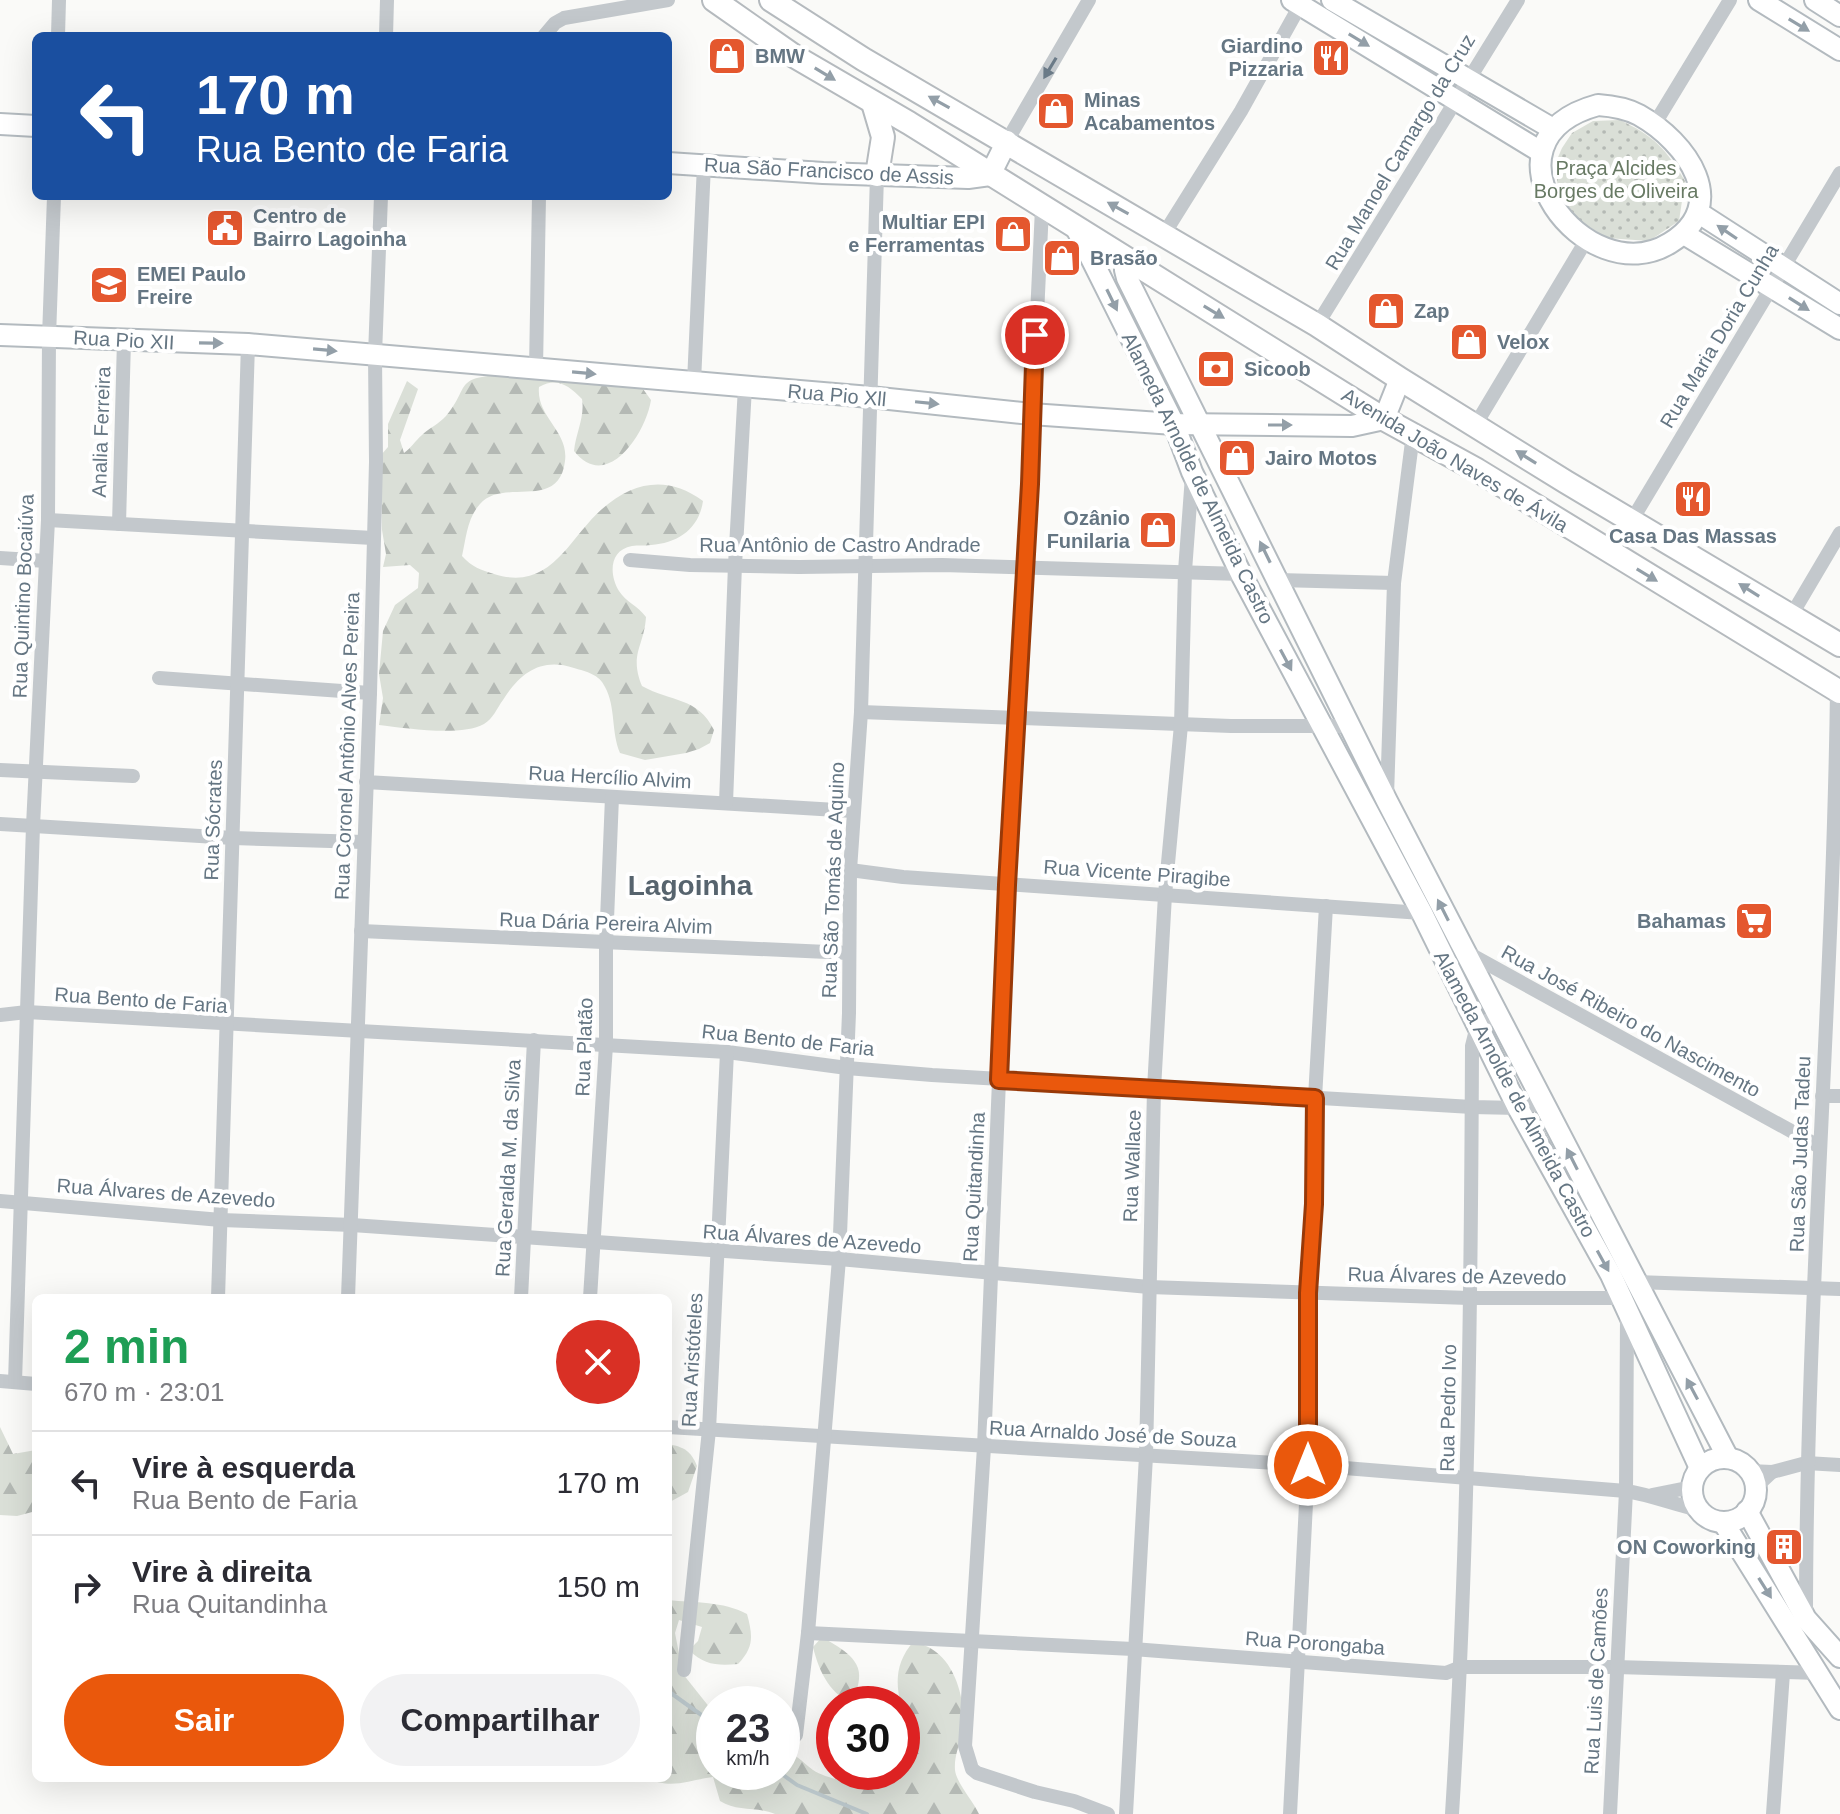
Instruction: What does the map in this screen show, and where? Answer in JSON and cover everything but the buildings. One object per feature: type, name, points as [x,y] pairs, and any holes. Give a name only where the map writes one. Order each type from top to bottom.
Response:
[{"type":"main road","name":"Avenida João Naves de Ávila","points":[[714,0],[794,56],[1384,419],[1477,470],[1839,691]]},
{"type":"main road","name":"Avenida João Naves de Ávila","points":[[771,0],[863,59],[1317,325],[1400,379],[1840,645]]},
{"type":"main road","points":[[1332,0],[1553,129]]},
{"type":"main road","points":[[1759,0],[1840,50]]},
{"type":"main road","points":[[1815,0],[1840,16]]},
{"type":"main road","points":[[1299,2],[1541,152]]},
{"type":"main road","points":[[873,103],[883,137],[877,175]]},
{"type":"main road","points":[[1598,105],[1619,107],[1654,125],[1664,132],[1694,168],[1701,196],[1699,213],[1684,234],[1664,247],[1641,253],[1618,252],[1587,239],[1560,218],[1549,203],[1544,186],[1541,152],[1553,129],[1572,114],[1598,105]]},
{"type":"main road","points":[[0,124],[32,126]]},
{"type":"main road","points":[[990,175],[1007,141]]},
{"type":"main road","name":"Rua São Francisco de Assis","points":[[672,163],[950,178],[990,175]]},
{"type":"main road","points":[[1699,213],[1840,304]]},
{"type":"main road","name":"Alameda Arnolde de Almeida Castro","points":[[1077,230],[1174,424],[1192,472],[1241,574],[1422,913],[1518,1108],[1625,1304],[1696,1477]]},
{"type":"main road","points":[[1684,234],[1840,329]]},
{"type":"main road","name":"Alameda Arnolde de Almeida Castro","points":[[1127,260],[1127,278],[1387,801],[1728,1458]]},
{"type":"main road","name":"Rua Pio XII","points":[[0,335],[248,344]]},
{"type":"main road","name":"Rua Pio Xll","points":[[248,344],[1174,424],[1352,426],[1384,419]]},
{"type":"main road","points":[[1384,419],[1400,379]]},
{"type":"main road","points":[[1717,1458],[1728,1458],[1738,1462],[1752,1479],[1755,1498],[1747,1511],[1723,1522],[1712,1520],[1700,1510],[1692,1497],[1696,1477],[1717,1458]]},
{"type":"main road","points":[[1747,1511],[1806,1619],[1840,1657]]},
{"type":"main road","points":[[1723,1522],[1840,1709]]},
{"type":"street","points":[[58,32],[59,0]]},
{"type":"street","points":[[386,32],[387,0]]},
{"type":"street","points":[[546,32],[564,18],[668,0]]},
{"type":"street","points":[[1007,141],[1089,0]]},
{"type":"street","name":"Rua Manoel Camargo da Cruz","points":[[1317,325],[1391,210],[1455,98],[1518,0]]},
{"type":"street","points":[[1654,125],[1730,0]]},
{"type":"street","points":[[1164,234],[1241,111],[1299,2]]},
{"type":"street","points":[[694,382],[704,165]]},
{"type":"street","name":"Rua Maria Doria Cunha","points":[[1632,520],[1840,173]]},
{"type":"street","name":"Rua São Tomás de Aquino","points":[[800,1701],[839,1259],[847,1068],[850,870],[861,712],[877,175]]},
{"type":"street","name":"Rua Quintino Bocaiúva","points":[[8,1382],[21,1202],[33,826],[48,520],[54,200]]},
{"type":"street","name":"Rua Coronel Antônio Alves Pereira","points":[[348,1294],[370,693],[376,462],[375,355],[381,200]]},
{"type":"street","points":[[536,369],[539,200]]},
{"type":"street","name":"Rua Quitandinha","points":[[1042,208],[1007,885],[984,1447],[965,1746],[972,1769],[1108,1814]]},
{"type":"street","points":[[1476,424],[1587,239]]},
{"type":"street","name":"Analia Ferreira","points":[[119,524],[124,340]]},
{"type":"street","name":"Rua Sócrates","points":[[218,1294],[248,344]]},
{"type":"street","points":[[726,803],[745,387]]},
{"type":"street","points":[[1387,801],[1394,583],[1413,434]]},
{"type":"street","name":"Rua Wallace","points":[[1126,1814],[1146,1456],[1154,1089],[1165,895],[1181,725],[1185,571],[1192,472]]},
{"type":"street","points":[[48,520],[373,538]]},
{"type":"street","points":[[1791,616],[1840,533]]},
{"type":"street","points":[[0,558],[46,561]]},
{"type":"street","name":"Rua Antônio de Castro Andrade","points":[[630,560],[735,565],[1024,566],[1241,574]]},
{"type":"street","points":[[1278,580],[1394,583]]},
{"type":"street","points":[[159,678],[370,693]]},
{"type":"street","name":"Rua São Judas Tadeu","points":[[1806,1619],[1806,1463],[1822,1096],[1835,895],[1839,691]]},
{"type":"street","points":[[861,712],[1181,725],[1352,726]]},
{"type":"street","points":[[0,770],[133,776]]},
{"type":"street","name":"Rua Hercílio Alvim","points":[[366,782],[853,811]]},
{"type":"street","name":"Rua Platão","points":[[590,1294],[606,1045],[606,944],[612,797]]},
{"type":"street","points":[[0,824],[233,838],[364,842]]},
{"type":"street","name":"Rua Vicente Piragibe","points":[[850,870],[1007,885],[1422,913]]},
{"type":"street","points":[[1290,1814],[1308,1465],[1308,1293],[1326,906]]},
{"type":"street","name":"Rua Dária Pereira Alvim","points":[[361,931],[849,953]]},
{"type":"street","name":"Rua José Ribeiro do Nascimento","points":[[1465,952],[1820,1147]]},
{"type":"street","name":"Rua Bento de Faria","points":[[0,1015],[27,1012],[727,1052],[847,1068],[1154,1089],[1472,1107],[1518,1108],[1544,1103]]},
{"type":"street","points":[[1477,1026],[1498,1015]]},
{"type":"street","name":"Rua Pedro Ivo","points":[[1452,1814],[1461,1667],[1467,1479],[1472,1046],[1477,1026]]},
{"type":"street","name":"Rua Geralda M. da Silva","points":[[521,1294],[534,1040]]},
{"type":"street","name":"Rua Aristóteles","points":[[684,1670],[709,1430],[727,1052]]},
{"type":"street","points":[[1822,1096],[1840,1096]]},
{"type":"street","name":"Rua Álvares de Azevedo","points":[[0,1201],[221,1220],[352,1225],[839,1259],[1149,1287],[1625,1304]]},
{"type":"street","points":[[1636,1282],[1840,1289]]},
{"type":"street","name":"Rua Luis de Camões","points":[[1610,1814],[1626,1491],[1625,1304]]},
{"type":"street","points":[[8,1382],[32,1384]]},
{"type":"street","name":"Rua Arnaldo José de Souza","points":[[672,1427],[1308,1465],[1626,1491],[1652,1495],[1677,1506],[1700,1510]]},
{"type":"street","points":[[1752,1479],[1806,1463],[1840,1465]]},
{"type":"street","name":"Rua Arnaldo José de Souza","points":[[1652,1495],[1696,1477]]},
{"type":"street","name":"Rua Porongaba","points":[[808,1633],[1133,1649],[1446,1673],[1461,1667],[1616,1667],[1819,1673]]},
{"type":"street","points":[[1773,1814],[1783,1673]]},
{"type":"green space","name":"Praça Alcides Borges de Oliveira","points":[[1620,120],[1658,144],[1685,181],[1679,221],[1649,241],[1607,238],[1580,221],[1558,193],[1556,162],[1572,133],[1593,121]]},
{"type":"green space","points":[[502,375],[631,382],[643,389],[651,400],[642,428],[633,442],[612,462],[599,465],[587,462],[574,451],[582,399],[562,384],[551,383],[539,387],[542,407],[565,450],[561,476],[542,490],[502,493],[490,496],[480,504],[470,522],[462,556],[477,568],[494,574],[514,578],[530,576],[557,560],[602,509],[626,492],[639,487],[664,485],[677,487],[703,501],[697,519],[686,533],[661,544],[624,548],[615,558],[613,571],[619,591],[646,617],[637,658],[642,686],[700,711],[714,730],[710,743],[686,753],[645,760],[620,753],[611,703],[602,683],[592,674],[562,665],[542,666],[524,675],[490,719],[474,728],[433,730],[379,725],[383,698],[379,674],[383,631],[395,605],[418,588],[419,573],[410,565],[383,567],[386,554],[382,530],[381,455],[388,447],[388,424],[407,381],[418,389],[400,440],[404,453],[446,416],[469,381]]},
{"type":"green space","points":[[0,1427],[13,1454],[32,1451],[32,1512],[17,1516],[0,1515]]},
{"type":"green space","points":[[672,1445],[686,1450],[697,1466],[688,1492],[672,1501]]},
{"type":"green space","points":[[672,1600],[738,1610],[747,1614],[751,1641],[738,1664],[724,1665],[700,1659],[689,1650],[698,1641],[702,1627],[679,1620],[675,1633],[683,1674],[696,1690],[696,1780],[672,1784],[656,1782],[672,1782]]},
{"type":"green space","points":[[822,1637],[853,1659],[859,1672],[858,1686],[830,1686],[813,1647]]},
{"type":"green space","points":[[914,1641],[936,1652],[950,1668],[959,1689],[963,1712],[955,1770],[979,1814],[775,1814],[733,1807],[720,1801],[717,1790],[800,1790],[800,1760],[816,1772],[816,1790],[920,1790],[920,1686],[898,1686],[898,1674]]},
{"type":"waterway","points":[[672,1694],[696,1711]]},
{"type":"waterway","points":[[800,1786],[867,1814]]},
{"type":"place","name":"BMW","points":[[727,56]]},
{"type":"place","name":"Giardino Pizzaria","points":[[1331,58]]},
{"type":"place","name":"Minas Acabamentos","points":[[1056,111]]},
{"type":"place","name":"Centro de Bairro Lagoinha","points":[[225,228]]},
{"type":"place","name":"Multiar EPI e Ferramentas","points":[[1013,234]]},
{"type":"place","name":"Brasão","points":[[1062,258]]},
{"type":"place","name":"EMEI Paulo Freire","points":[[109,285]]},
{"type":"place","name":"Zap","points":[[1386,311]]},
{"type":"place","name":"Velox","points":[[1469,342]]},
{"type":"place","name":"Sicoob","points":[[1216,369]]},
{"type":"place","name":"Jairo Motos","points":[[1237,458]]},
{"type":"place","name":"Casa Das Massas","points":[[1693,499]]},
{"type":"place","name":"Ozânio Funilaria","points":[[1158,530]]},
{"type":"place","name":"Bahamas","points":[[1754,921]]},
{"type":"place","name":"ON Coworking","points":[[1784,1547]]},
{"type":"district","name":"Lagoinha","points":[[690,885]]},
{"type":"route","points":[[1035,335],[999,1080],[1315,1098],[1314,1204],[1308,1293],[1308,1465]]}]
